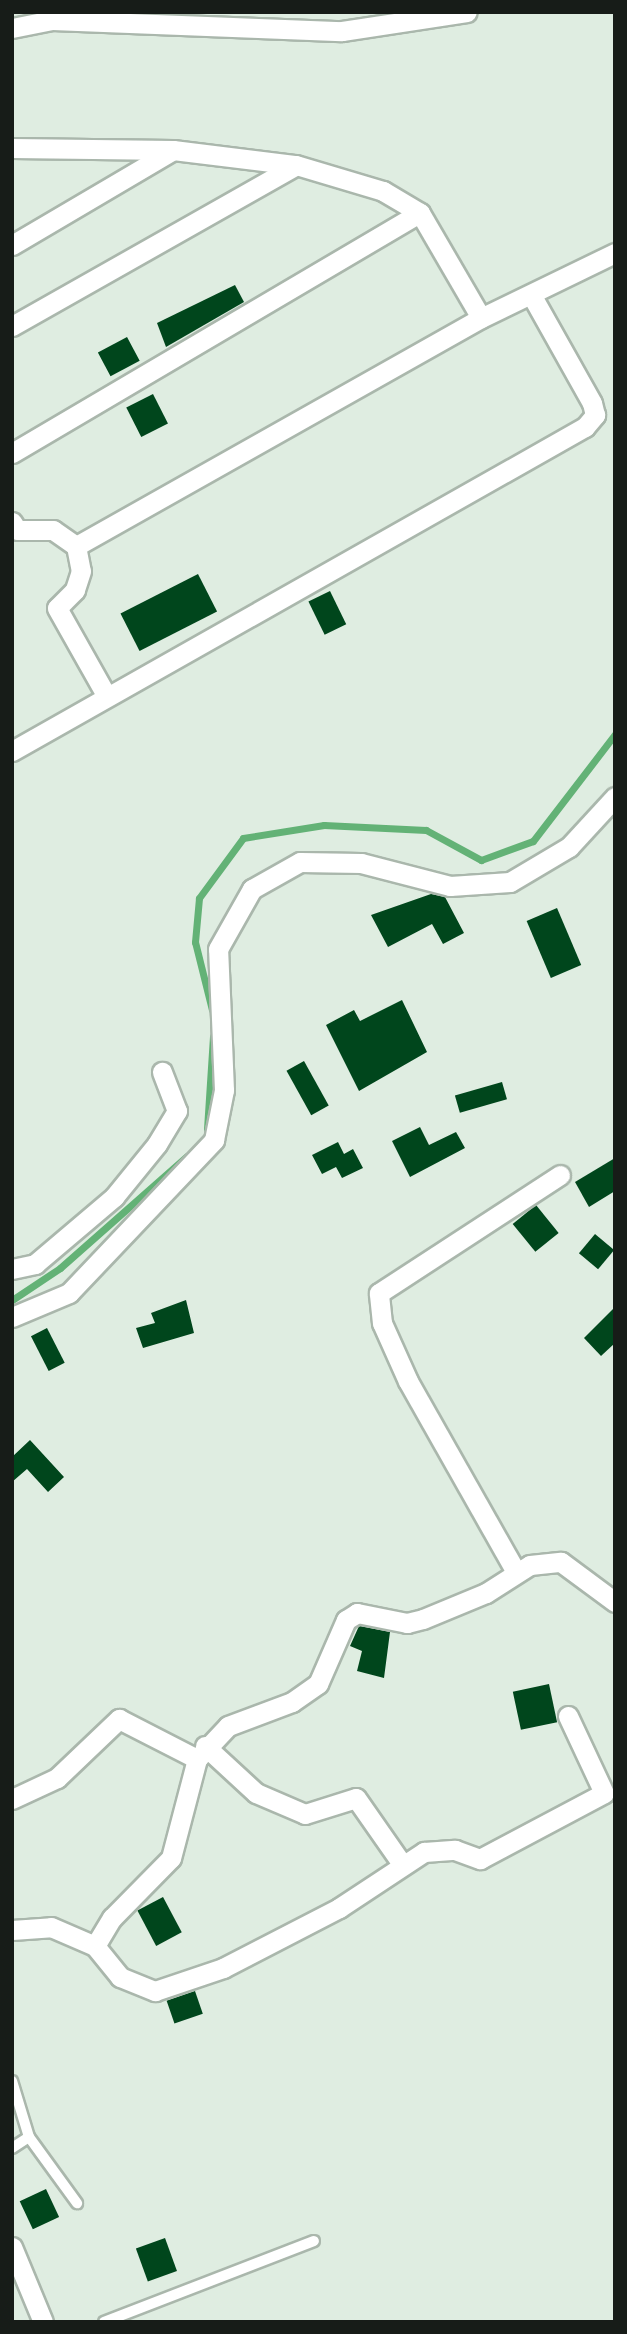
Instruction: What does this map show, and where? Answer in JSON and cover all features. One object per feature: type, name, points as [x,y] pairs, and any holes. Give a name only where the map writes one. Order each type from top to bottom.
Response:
[{"type":"street","points":[[12,29],[52,20],[342,31],[467,12]]},
{"type":"street","points":[[12,148],[173,150],[296,165],[383,191],[420,214],[481,318]]},
{"type":"street","points":[[12,245],[173,150]]},
{"type":"street","points":[[12,326],[296,165]]},
{"type":"street","points":[[12,453],[420,214]]},
{"type":"street","points":[[76,546],[481,318],[533,298],[615,253]]},
{"type":"street","points":[[12,751],[106,695],[585,426],[595,415],[592,403],[533,298]]},
{"type":"street","points":[[12,522],[17,530],[53,530],[76,546],[81,571],[75,590],[57,608],[106,695]]},
{"type":"street","points":[[12,1317],[69,1293],[214,1140],[224,1090],[219,949],[252,888],[300,862],[360,863],[450,887],[510,882],[569,847],[615,797]]},
{"type":"street","points":[[12,1269],[34,1264],[114,1197],[157,1144],[177,1111],[162,1072]]},
{"type":"street","points":[[516,1572],[408,1381],[382,1323],[379,1293],[560,1175]]},
{"type":"street","points":[[95,1946],[112,1918],[171,1858],[201,1752],[228,1726],[318,1684],[349,1617],[423,1619],[486,1593],[516,1572],[561,1562],[615,1602]]},
{"type":"street","points":[[12,1930],[51,1927],[95,1946],[120,1977],[155,1991],[223,1968],[339,1908],[424,1852],[454,1850],[480,1859],[609,1791],[568,1716]]},
{"type":"street","points":[[12,1799],[57,1778],[118,1719],[201,1752],[256,1793],[305,1814],[356,1798],[402,1864]]},
{"type":"street","points":[[12,2247],[43,2322]]},
{"type":"lane","points":[[12,2081],[29,2137],[77,2203]]},
{"type":"lane","points":[[12,2148],[29,2137]]},
{"type":"lane","points":[[104,2322],[314,2241]]},
{"type":"building","points":[[235,285],[244,302],[166,347],[157,323]]},
{"type":"building","points":[[127,337],[140,361],[111,376],[98,352]]},
{"type":"building","points":[[153,394],[168,423],[141,437],[126,408]]},
{"type":"building","points":[[198,574],[217,611],[140,651],[120,613]]},
{"type":"building","points":[[330,591],[346,624],[325,635],[308,602]]},
{"type":"building","points":[[431,894],[445,897],[464,933],[443,944],[432,924],[388,947],[371,915]]},
{"type":"building","points":[[557,908],[581,965],[551,978],[527,921]]},
{"type":"building","points":[[402,1000],[427,1052],[359,1091],[326,1025],[354,1010],[360,1021]]},
{"type":"building","points":[[304,1061],[329,1106],[311,1115],[287,1071]]},
{"type":"building","points":[[502,1082],[507,1099],[460,1113],[455,1096]]},
{"type":"building","points":[[420,1127],[429,1145],[456,1132],[465,1148],[410,1177],[392,1141]]},
{"type":"building","points":[[338,1142],[344,1154],[353,1149],[363,1168],[342,1178],[336,1167],[322,1174],[312,1155]]},
{"type":"building","points":[[615,1158],[615,1191],[589,1207],[575,1182]]},
{"type":"building","points":[[536,1205],[559,1233],[535,1252],[513,1224]]},
{"type":"building","points":[[595,1234],[614,1250],[598,1269],[579,1253]]},
{"type":"building","points":[[186,1300],[194,1333],[143,1348],[136,1328],[155,1323],[151,1313]]},
{"type":"building","points":[[615,1307],[615,1343],[601,1356],[584,1338]]},
{"type":"building","points":[[47,1328],[65,1363],[49,1371],[31,1336]]},
{"type":"building","points":[[30,1440],[64,1477],[48,1492],[27,1469],[12,1482],[12,1457]]},
{"type":"building","points":[[359,1626],[390,1632],[384,1678],[357,1671],[362,1651],[350,1646]]},
{"type":"building","points":[[549,1684],[557,1722],[521,1730],[513,1692]]},
{"type":"building","points":[[163,1897],[182,1932],[156,1946],[137,1911]]},
{"type":"building","points":[[195,1991],[203,2014],[174,2023],[167,2001]]},
{"type":"building","points":[[46,2189],[59,2217],[33,2229],[20,2201]]},
{"type":"building","points":[[165,2238],[177,2271],[148,2281],[136,2249]]},
{"type":"waterway","points":[[212,1010],[195,942],[199,898],[243,838],[324,825],[426,830],[481,860],[533,841],[615,734]]},
{"type":"waterway","points":[[207,1129],[213,1036]]},
{"type":"waterway","points":[[12,1300],[60,1268],[187,1156]]}]
